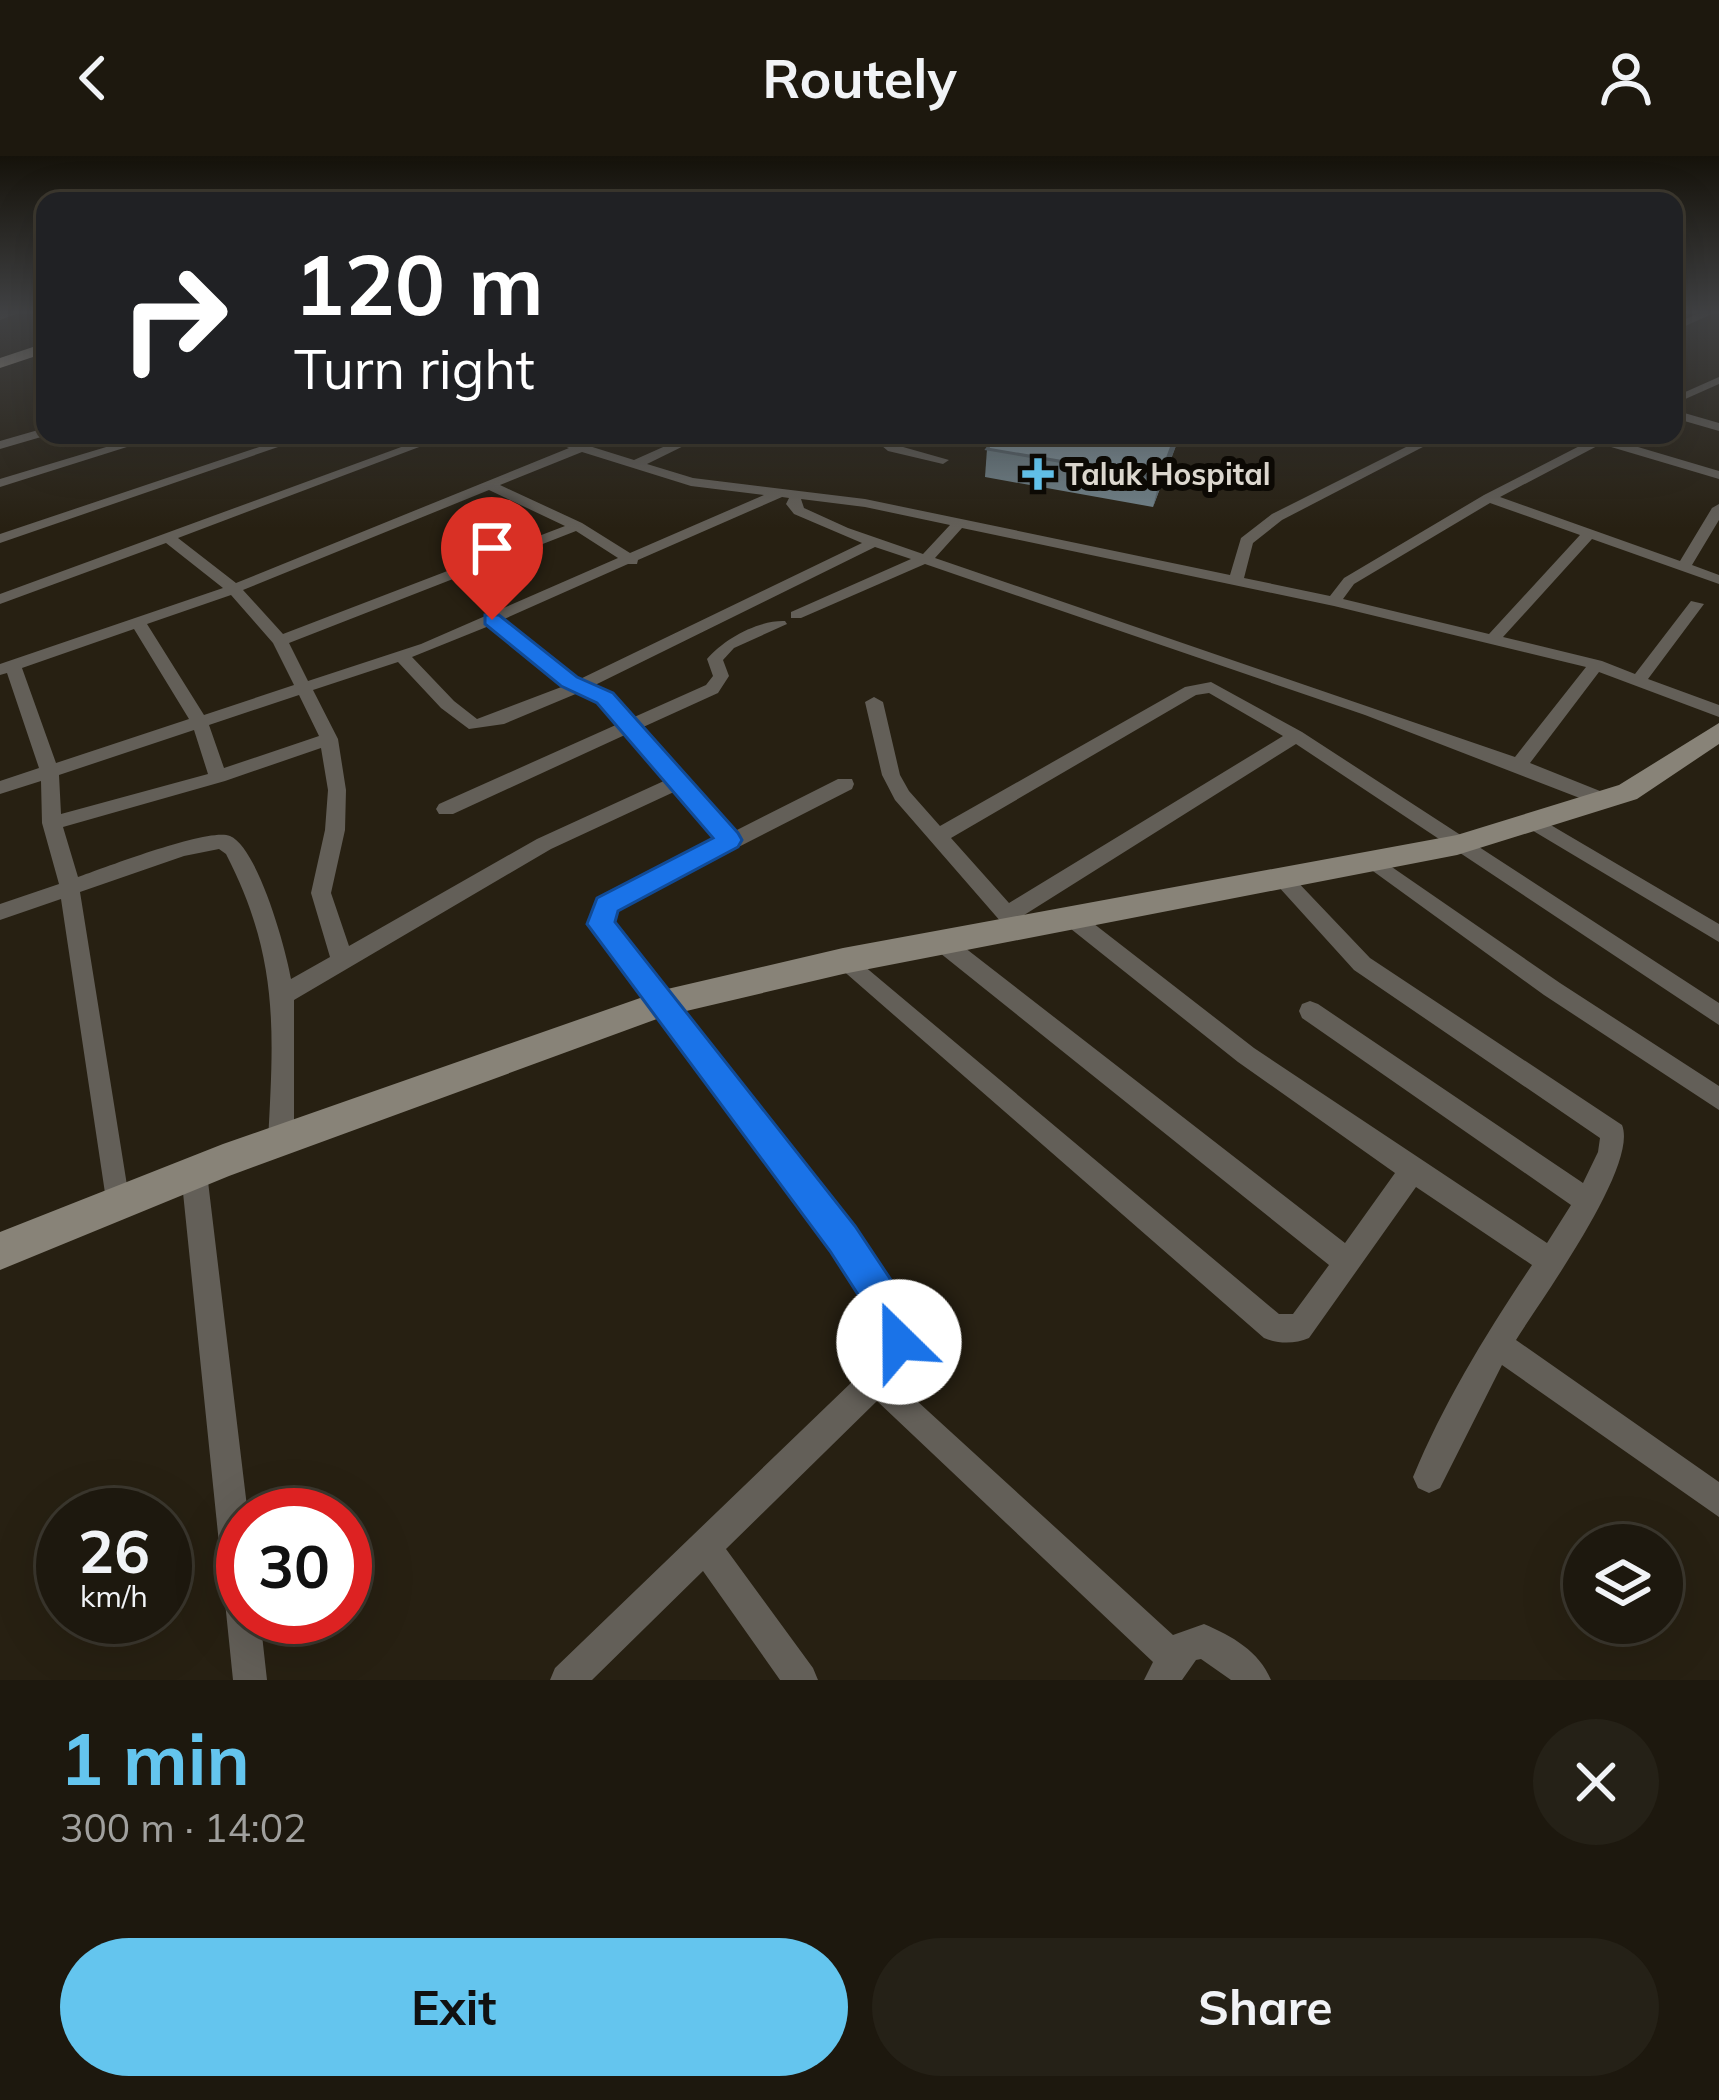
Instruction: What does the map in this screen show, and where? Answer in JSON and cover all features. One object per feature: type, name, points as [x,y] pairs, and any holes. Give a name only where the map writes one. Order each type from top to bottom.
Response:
[{"type":"street","points":[[1683,417],[1719,427]]},
{"type":"street","points":[[0,445],[36,435]]},
{"type":"street","points":[[0,483],[129,444]]},
{"type":"street","points":[[0,539],[280,444]]},
{"type":"street","points":[[0,599],[421,444]]},
{"type":"street","points":[[568,444],[691,482],[865,503],[1334,601],[1596,664],[1719,711]]},
{"type":"street","points":[[632,466],[680,444]]},
{"type":"street","points":[[886,444],[943,460]]},
{"type":"street","points":[[1236,580],[1246,542],[1277,517],[1422,444]]},
{"type":"street","points":[[1334,601],[1349,580],[1593,444]]},
{"type":"street","points":[[1623,444],[1719,475]]},
{"type":"street","points":[[117,1204],[66,865],[52,823],[50,773],[7,668],[234,589],[580,448]]},
{"type":"street","points":[[489,485],[577,526],[632,561]]},
{"type":"street","points":[[786,494],[800,511],[873,543],[1154,642],[1372,710],[1603,800]]},
{"type":"street","points":[[0,788],[402,656],[786,494]]},
{"type":"street","points":[[1489,498],[1719,580]]},
{"type":"street","points":[[1684,567],[1719,508]]},
{"type":"street","points":[[446,808],[712,689],[721,676],[715,659],[721,650],[927,559],[959,524]]},
{"type":"street","points":[[280,641],[577,526]]},
{"type":"street","points":[[1492,640],[1589,533]]},
{"type":"street","points":[[169,538],[234,589],[280,641],[329,739],[337,790],[321,893],[343,963]]},
{"type":"street","points":[[402,656],[467,721],[480,726],[580,686],[873,543]]},
{"type":"street","points":[[1640,678],[1696,604]]},
{"type":"street","points":[[492,620],[580,686],[605,698],[729,840]]},
{"type":"street","points":[[140,624],[200,723],[218,777]]},
{"type":"street","points":[[1520,764],[1596,664]]},
{"type":"street","points":[[938,836],[1202,686],[1235,698],[1296,736],[1719,1015]]},
{"type":"street","points":[[874,702],[891,776],[1014,922]]},
{"type":"street","points":[[0,1251],[194,1173],[663,1003],[943,943],[1014,922],[1073,919],[1457,845],[1603,800],[1662,773],[1719,731]]},
{"type":"street","points":[[1014,922],[1296,736]]},
{"type":"street","points":[[52,823],[218,777],[329,739]]},
{"type":"street","points":[[286,993],[544,844],[681,782]]},
{"type":"street","points":[[845,784],[606,905],[601,924],[877,1289],[892,1314],[899,1342],[890,1396],[1168,1669],[1186,1645],[1204,1641],[1234,1659],[1254,1680]]},
{"type":"street","points":[[1532,821],[1719,934]]},
{"type":"street","points":[[0,912],[182,849],[223,841],[245,870],[270,920],[286,993],[281,1142]]},
{"type":"street","points":[[1373,861],[1719,1099]]},
{"type":"street","points":[[1284,880],[1362,964],[1607,1127],[1614,1146],[1587,1201],[1497,1344],[1429,1477]]},
{"type":"street","points":[[1073,919],[1163,996],[1412,1171],[1549,1260]]},
{"type":"street","points":[[943,943],[1347,1262]]},
{"type":"street","points":[[843,962],[1274,1328],[1299,1328],[1412,1171]]},
{"type":"street","points":[[1310,1011],[1587,1201]]},
{"type":"street","points":[[194,1173],[250,1680]]},
{"type":"street","points":[[1497,1344],[1719,1501]]},
{"type":"street","points":[[567,1680],[893,1365]]},
{"type":"street","points":[[705,1547],[801,1680]]},
{"type":"building","points":[[991,444],[1173,444],[1160,478],[987,449]]},
{"type":"place","name":"Taluk Hospital","points":[[1038,474]]},
{"type":"route","points":[[492,620],[569,682],[605,698],[729,840],[606,905],[601,924],[842,1239],[892,1314],[899,1342]]}]
